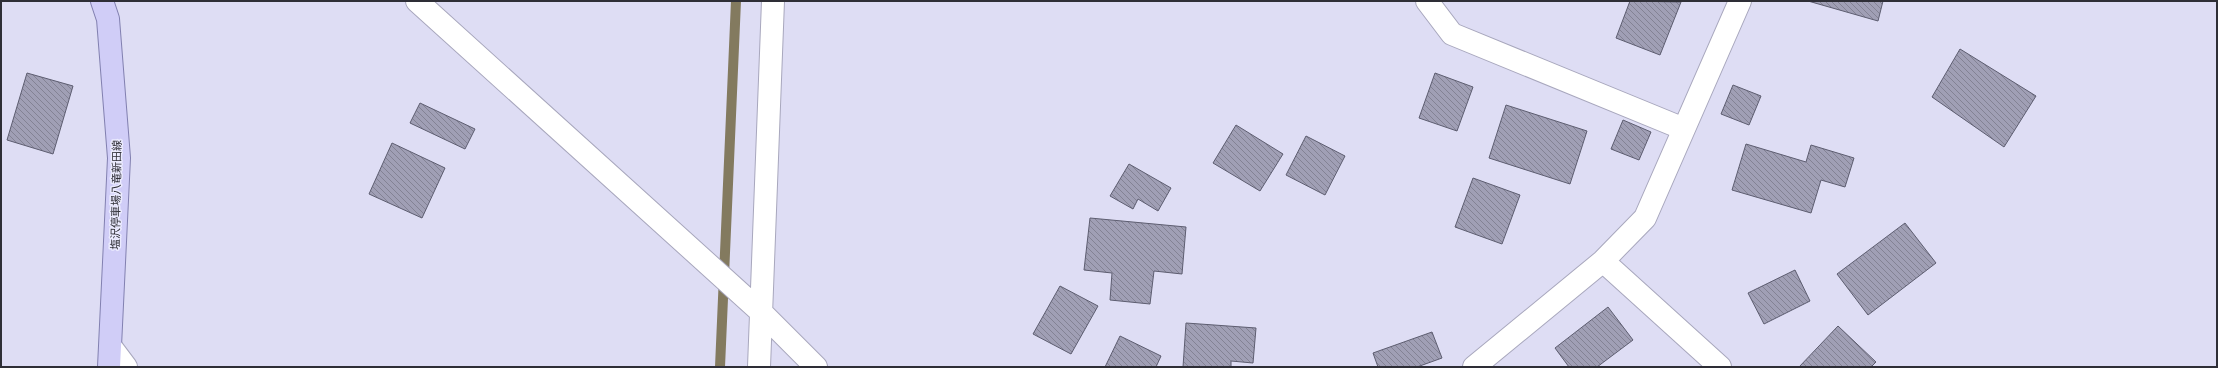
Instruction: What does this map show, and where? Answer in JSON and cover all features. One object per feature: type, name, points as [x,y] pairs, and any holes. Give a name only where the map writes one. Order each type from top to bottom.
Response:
[{"type":"main road","name":"塩沢停車場八竜新田線","points":[[102,1],[108,19],[119,158],[110,357]]},
{"type":"street","points":[[416,1],[761,312],[816,367]]},
{"type":"street","points":[[759,367],[773,1]]},
{"type":"street","points":[[1427,1],[1452,34],[1684,129]]},
{"type":"street","points":[[1474,367],[1603,261],[1645,218],[1740,1]]},
{"type":"street","points":[[1603,261],[1720,367]]},
{"type":"street","points":[[110,357],[126,367]]},
{"type":"building","points":[[1630,1],[1681,2],[1660,55],[1616,38]]},
{"type":"building","points":[[1808,1],[1883,1],[1878,21]]},
{"type":"building","points":[[1960,49],[2036,96],[2004,147],[1932,97]]},
{"type":"building","points":[[27,73],[73,86],[53,154],[7,140]]},
{"type":"building","points":[[1435,73],[1473,87],[1457,131],[1419,118]]},
{"type":"building","points":[[1733,85],[1761,96],[1749,125],[1721,114]]},
{"type":"building","points":[[420,103],[475,129],[465,149],[410,123]]},
{"type":"building","points":[[1506,105],[1587,131],[1570,184],[1489,158]]},
{"type":"building","points":[[1623,120],[1651,132],[1639,160],[1611,149]]},
{"type":"building","points":[[1236,125],[1283,154],[1260,191],[1213,163]]},
{"type":"building","points":[[1306,136],[1345,156],[1325,195],[1286,175]]},
{"type":"building","points":[[392,143],[445,168],[422,218],[369,194]]},
{"type":"building","points":[[1746,144],[1806,162],[1811,145],[1854,158],[1845,187],[1821,180],[1811,213],[1732,190]]},
{"type":"building","points":[[1129,164],[1171,188],[1158,211],[1138,199],[1133,209],[1110,196]]},
{"type":"building","points":[[1473,178],[1520,195],[1502,244],[1455,227]]},
{"type":"building","points":[[1090,218],[1186,227],[1182,274],[1154,271],[1150,304],[1110,300],[1112,273],[1084,270]]},
{"type":"building","points":[[1905,223],[1936,263],[1868,315],[1837,274]]},
{"type":"building","points":[[1795,270],[1810,301],[1764,324],[1748,293]]},
{"type":"building","points":[[1060,286],[1098,306],[1071,354],[1033,334]]},
{"type":"building","points":[[1608,307],[1633,340],[1597,367],[1569,367],[1555,348]]},
{"type":"building","points":[[1186,323],[1256,328],[1253,363],[1231,361],[1231,367],[1183,367]]},
{"type":"building","points":[[1838,326],[1876,362],[1871,367],[1799,367]]},
{"type":"building","points":[[1432,332],[1442,358],[1417,367],[1378,367],[1373,353]]},
{"type":"building","points":[[1120,336],[1161,356],[1156,367],[1105,367]]},
{"type":"waterway","points":[[720,367],[736,1]]}]
